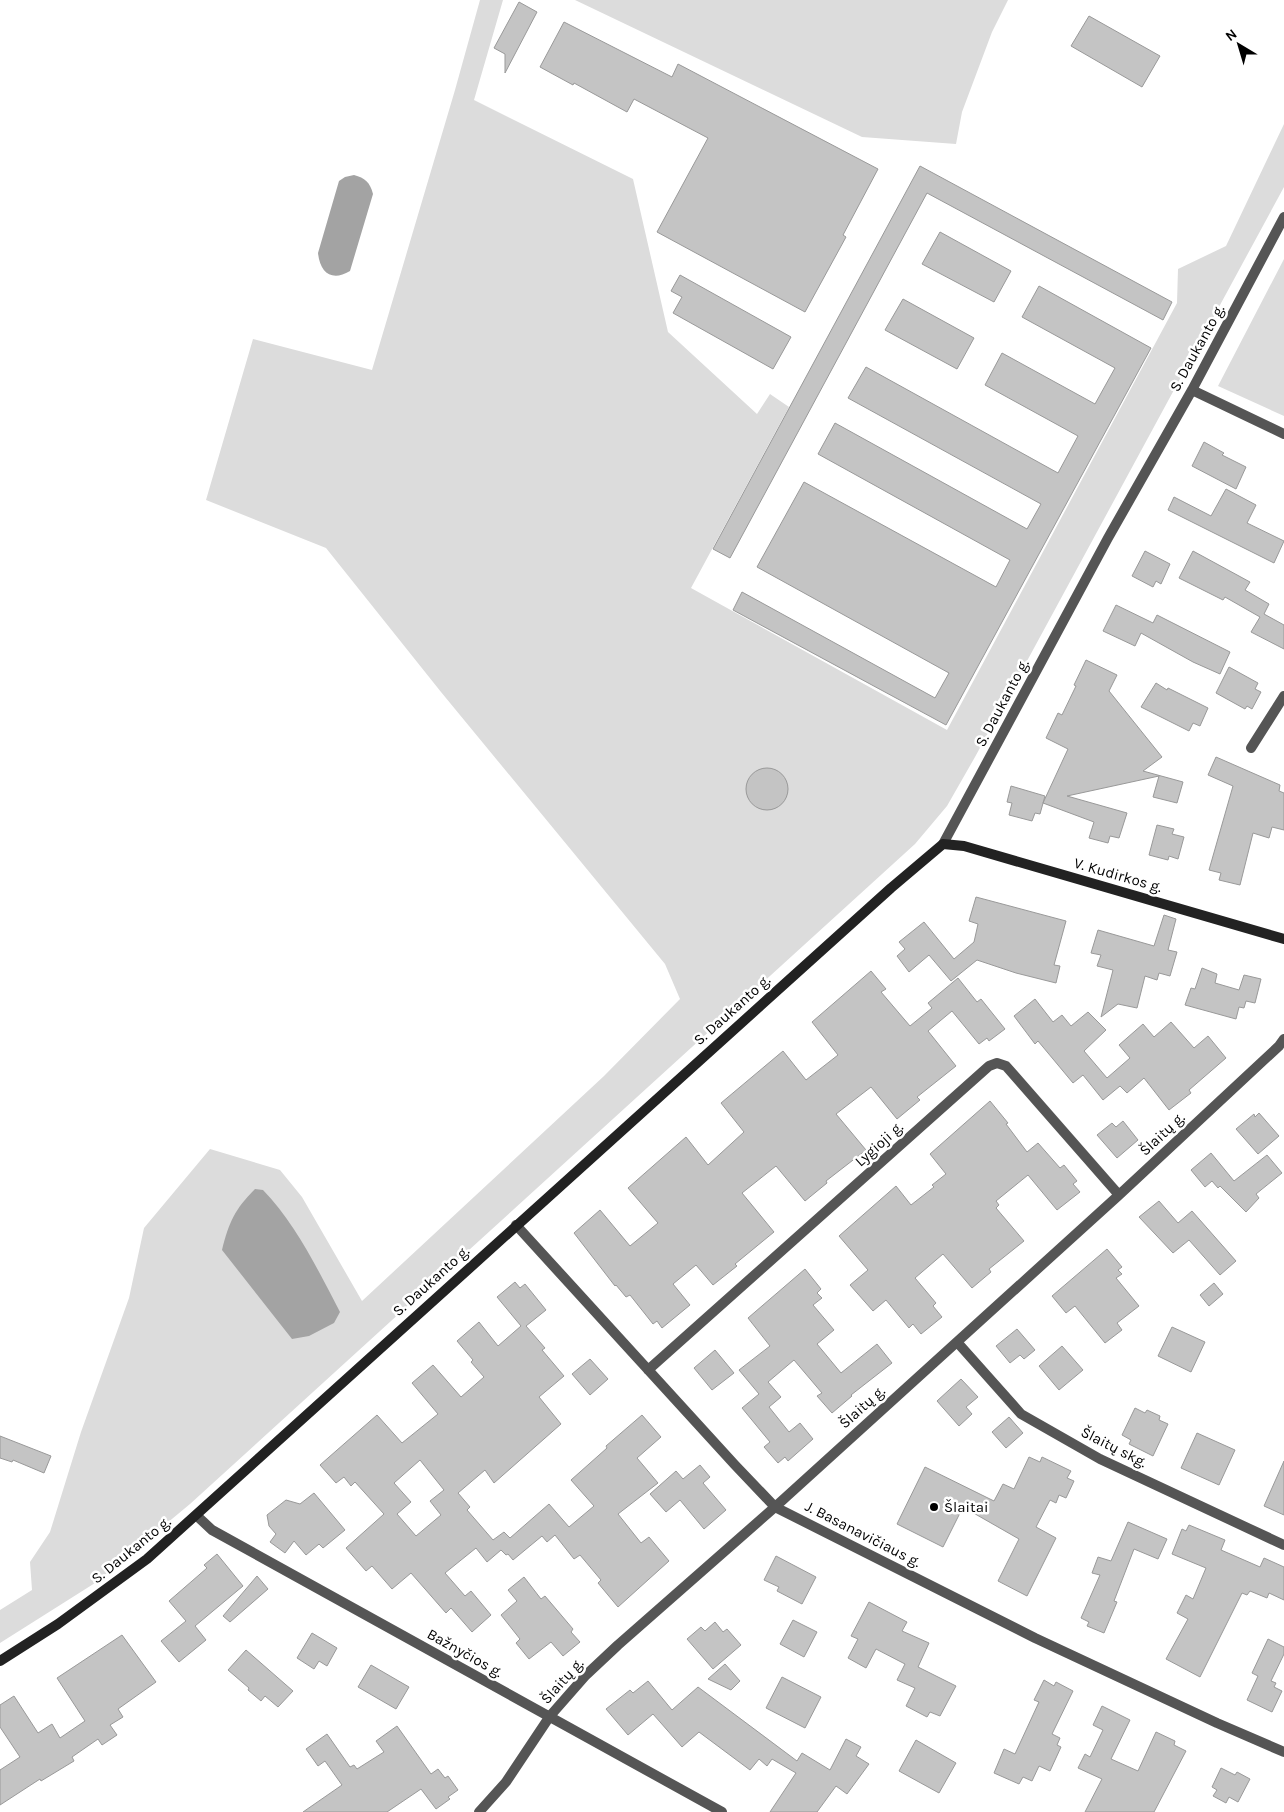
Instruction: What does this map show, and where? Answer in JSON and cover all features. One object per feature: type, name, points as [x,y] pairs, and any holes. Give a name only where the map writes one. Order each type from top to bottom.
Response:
[{"type":"street","name":"S. Daukanto g.","points":[[0,1661],[50,1630],[106,1590],[147,1559],[197,1516],[516,1225],[904,876],[943,844],[1108,538],[1192,390],[1284,217]]},
{"type":"street","points":[[1192,390],[1284,434]]},
{"type":"street","points":[[1251,748],[1284,696]]},
{"type":"street","name":"V. Kudirkos g.","points":[[943,844],[964,846],[1284,939]]},
{"type":"street","name":"Šlaitų g.","points":[[479,1812],[506,1782],[550,1716],[586,1674],[775,1507],[1119,1195],[1279,1046],[1284,1039]]},
{"type":"street","name":"Lygioji g.","points":[[648,1370],[988,1066],[997,1063],[1006,1066],[1119,1195]]},
{"type":"street","name":"J. Basanavičiaus g.","points":[[516,1225],[775,1507],[1035,1638],[1217,1723],[1284,1752]]},
{"type":"street","name":"Šlaitų skg.","points":[[956,1342],[1021,1414],[1100,1458],[1284,1544]]},
{"type":"street","name":"Bažnyčios g.","points":[[197,1516],[212,1530],[722,1812]]},
{"type":"shaded area","points":[[480,0],[503,0],[474,100],[633,179],[668,332],[757,414],[770,394],[789,407],[691,588],[947,730],[1177,303],[1178,269],[1226,246],[1284,124],[1284,187],[975,757],[947,806],[915,844],[190,1504],[95,1583],[0,1643],[0,1610],[32,1590],[30,1562],[50,1532],[81,1432],[129,1298],[144,1228],[210,1149],[280,1170],[302,1197],[362,1301],[604,1076],[680,999],[665,964],[441,692],[326,548],[206,500],[253,339],[372,370]]},
{"type":"shaded area","points":[[575,0],[1008,0],[992,32],[962,112],[956,144],[862,137]]},
{"type":"shaded area","points":[[354,175],[366,181],[373,194],[350,271],[338,276],[332,275],[328,274],[321,266],[318,253],[339,181]]},
{"type":"shaded area","points":[[1284,259],[1284,416],[1218,386]]},
{"type":"shaded area","points":[[255,1189],[263,1190],[296,1232],[340,1312],[334,1323],[309,1336],[292,1339],[222,1250],[227,1231],[234,1216],[242,1203]]},
{"type":"building","points":[[519,2],[537,12],[505,73],[505,54],[494,48]]},
{"type":"building","points":[[1089,16],[1160,56],[1142,87],[1071,46]]},
{"type":"building","points":[[564,22],[672,77],[678,64],[878,169],[843,235],[846,237],[805,312],[657,232],[708,138],[634,99],[627,112],[540,67]]},
{"type":"building","points":[[920,166],[1172,302],[1163,320],[927,193],[730,558],[713,549]]},
{"type":"building","points":[[940,232],[1011,271],[994,302],[922,264]]},
{"type":"building","points":[[680,275],[791,337],[773,369],[673,313],[682,297],[671,291]]},
{"type":"building","points":[[1039,286],[1151,348],[946,725],[733,610],[742,592],[935,698],[949,673],[757,567],[804,482],[996,587],[1010,560],[818,454],[835,423],[1027,529],[1041,504],[848,398],[866,367],[1058,473],[1078,436],[985,385],[1002,353],[1095,404],[1115,368],[1022,317]]},
{"type":"building","points":[[903,299],[974,338],[957,369],[885,330]]},
{"type":"building","points":[[1204,442],[1224,453],[1222,455],[1246,467],[1236,489],[1192,466]]},
{"type":"building","points":[[1226,489],[1256,505],[1247,523],[1284,541],[1274,563],[1168,510],[1174,497],[1211,516]]},
{"type":"building","points":[[1145,551],[1170,564],[1161,584],[1156,581],[1153,587],[1132,576]]},
{"type":"building","points":[[1193,551],[1250,582],[1245,590],[1269,604],[1264,614],[1284,625],[1284,649],[1251,632],[1260,617],[1225,597],[1223,600],[1179,578]]},
{"type":"building","points":[[1116,605],[1153,623],[1157,615],[1230,652],[1220,674],[1193,662],[1141,633],[1135,646],[1103,631]]},
{"type":"building","points":[[1086,660],[1117,675],[1109,691],[1162,757],[1143,771],[1183,782],[1177,803],[1153,797],[1159,776],[1067,796],[1127,813],[1119,838],[1110,836],[1108,843],[1089,838],[1094,822],[1043,803],[1068,749],[1046,738],[1058,713],[1062,715]]},
{"type":"building","points":[[1229,667],[1258,683],[1255,689],[1261,692],[1252,709],[1247,706],[1245,709],[1216,693]]},
{"type":"building","points":[[1156,683],[1167,690],[1168,688],[1208,708],[1200,726],[1193,723],[1189,731],[1141,707]]},
{"type":"building","points":[[1216,757],[1280,785],[1279,791],[1284,793],[1284,830],[1272,827],[1269,838],[1253,833],[1240,885],[1219,880],[1221,873],[1209,870],[1233,786],[1208,775]]},
{"type":"building","points":[[763,768],[771,768],[782,774],[788,789],[782,804],[771,810],[763,810],[752,804],[746,793],[746,785],[752,774]]},
{"type":"building","points":[[1011,786],[1045,796],[1040,814],[1035,813],[1032,821],[1009,815],[1012,803],[1007,802]]},
{"type":"building","points":[[1157,825],[1174,829],[1172,834],[1184,837],[1178,859],[1169,856],[1168,860],[1149,855]]},
{"type":"building","points":[[976,897],[1066,921],[1054,965],[1060,966],[1056,983],[1016,973],[977,960],[951,981],[929,955],[909,972],[897,956],[905,949],[899,942],[924,922],[954,959],[974,942],[978,924],[969,921]]},
{"type":"building","points":[[1164,915],[1176,919],[1168,950],[1177,952],[1170,976],[1159,973],[1157,980],[1145,976],[1137,1008],[1118,1004],[1101,1017],[1113,970],[1097,966],[1101,955],[1091,953],[1098,930],[1154,946]]},
{"type":"building","points":[[1202,968],[1217,974],[1215,983],[1239,990],[1244,975],[1261,979],[1255,1003],[1246,1001],[1244,1008],[1239,1007],[1236,1019],[1185,1005],[1191,988],[1195,989]]},
{"type":"building","points":[[871,971],[886,989],[881,992],[910,1026],[932,1008],[928,1003],[958,978],[977,1002],[981,999],[1005,1029],[989,1041],[987,1038],[979,1044],[952,1011],[928,1031],[956,1066],[917,1097],[920,1100],[897,1119],[871,1087],[836,1114],[866,1150],[826,1181],[827,1183],[805,1201],[776,1166],[742,1193],[774,1232],[713,1285],[696,1265],[673,1284],[690,1305],[662,1328],[657,1321],[653,1324],[630,1295],[626,1297],[615,1286],[574,1233],[600,1210],[630,1246],[658,1223],[628,1188],[686,1137],[708,1165],[744,1132],[721,1103],[783,1051],[806,1080],[838,1055],[812,1022]]},
{"type":"building","points":[[1035,999],[1053,1022],[1062,1015],[1071,1026],[1088,1012],[1106,1030],[1084,1051],[1107,1078],[1130,1058],[1119,1045],[1143,1024],[1154,1037],[1171,1022],[1194,1048],[1208,1036],[1226,1058],[1189,1090],[1191,1093],[1169,1110],[1144,1078],[1127,1093],[1120,1086],[1103,1100],[1083,1075],[1073,1083],[1038,1041],[1035,1044],[1014,1016]]},
{"type":"building","points":[[990,1101],[1008,1123],[1006,1124],[1027,1152],[1038,1143],[1060,1168],[1064,1165],[1077,1181],[1073,1184],[1080,1192],[1057,1210],[1028,1175],[996,1201],[999,1205],[996,1208],[1024,1241],[989,1269],[991,1272],[972,1288],[943,1254],[915,1278],[936,1303],[933,1306],[942,1317],[921,1334],[913,1324],[909,1328],[886,1300],[873,1311],[850,1285],[868,1270],[839,1236],[896,1186],[911,1205],[934,1187],[932,1185],[946,1174],[930,1154]]},
{"type":"building","points":[[1259,1113],[1279,1136],[1258,1154],[1236,1129],[1254,1114],[1255,1117]]},
{"type":"building","points":[[1123,1121],[1138,1140],[1117,1158],[1097,1135],[1112,1123],[1116,1127]]},
{"type":"building","points":[[1211,1153],[1234,1181],[1267,1155],[1282,1173],[1256,1194],[1259,1198],[1246,1212],[1220,1186],[1218,1188],[1212,1181],[1205,1187],[1191,1170]]},
{"type":"building","points":[[1159,1201],[1178,1223],[1192,1211],[1236,1261],[1220,1275],[1189,1240],[1173,1253],[1139,1217]]},
{"type":"building","points":[[1107,1249],[1122,1267],[1118,1270],[1122,1274],[1116,1278],[1139,1306],[1117,1323],[1122,1330],[1105,1343],[1075,1306],[1066,1313],[1052,1296]]},
{"type":"building","points":[[805,1269],[821,1289],[817,1293],[822,1298],[813,1305],[834,1330],[817,1344],[841,1373],[877,1344],[892,1363],[851,1395],[832,1413],[817,1396],[822,1393],[794,1360],[768,1382],[781,1397],[769,1407],[789,1432],[800,1423],[813,1439],[788,1461],[785,1457],[778,1463],[764,1447],[770,1442],[742,1408],[759,1394],[739,1370],[770,1346],[748,1318]]},
{"type":"building","points":[[515,1282],[520,1288],[525,1284],[546,1310],[526,1326],[545,1348],[542,1350],[564,1376],[539,1397],[561,1424],[494,1483],[485,1470],[458,1493],[470,1507],[467,1510],[493,1540],[504,1532],[510,1538],[549,1504],[569,1527],[594,1506],[571,1480],[642,1415],[661,1437],[637,1458],[658,1483],[618,1514],[641,1543],[649,1537],[669,1561],[618,1607],[598,1583],[601,1580],[580,1555],[574,1559],[555,1535],[547,1542],[542,1536],[513,1560],[501,1550],[487,1562],[476,1548],[445,1573],[465,1596],[471,1591],[491,1615],[472,1632],[451,1608],[446,1613],[411,1573],[392,1589],[372,1566],[366,1571],[346,1548],[384,1514],[355,1482],[351,1486],[344,1477],[336,1483],[320,1465],[377,1415],[402,1443],[438,1414],[412,1383],[433,1365],[461,1397],[484,1377],[457,1341],[479,1322],[498,1346],[521,1326],[497,1297]],"holes":[[[420,1460],[444,1490],[430,1501],[441,1515],[416,1536],[397,1514],[411,1502],[394,1483]]]},
{"type":"building","points":[[1214,1283],[1223,1294],[1209,1306],[1200,1295]]},
{"type":"building","points":[[1172,1327],[1205,1342],[1191,1372],[1158,1356]]},
{"type":"building","points":[[1017,1329],[1035,1350],[1024,1359],[1020,1355],[1010,1363],[996,1346]]},
{"type":"building","points":[[1062,1346],[1083,1370],[1059,1390],[1039,1366]]},
{"type":"building","points":[[715,1350],[734,1373],[712,1390],[694,1368]]},
{"type":"building","points":[[590,1359],[608,1379],[590,1395],[572,1374]]},
{"type":"building","points":[[961,1379],[978,1397],[966,1407],[972,1414],[959,1426],[937,1401]]},
{"type":"building","points":[[1135,1408],[1145,1413],[1147,1410],[1160,1416],[1159,1420],[1168,1424],[1153,1456],[1129,1444],[1131,1440],[1122,1435]]},
{"type":"building","points":[[1009,1417],[1023,1433],[1006,1448],[992,1432]]},
{"type":"building","points":[[1197,1433],[1235,1450],[1219,1485],[1181,1468]]},
{"type":"building","points":[[0,1436],[51,1456],[44,1473],[13,1460],[12,1462],[0,1458]]},
{"type":"building","points":[[1029,1457],[1040,1462],[1042,1457],[1071,1471],[1067,1478],[1074,1481],[1066,1498],[1059,1495],[1056,1503],[1050,1500],[1036,1527],[1056,1538],[1027,1596],[998,1581],[1019,1539],[963,1507],[943,1547],[897,1524],[925,1467],[994,1501],[1003,1484],[1014,1489]]},
{"type":"building","points":[[1284,1461],[1284,1515],[1264,1506]]},
{"type":"building","points":[[700,1465],[710,1477],[703,1483],[726,1510],[704,1529],[680,1500],[666,1512],[650,1494],[676,1471],[683,1479]]},
{"type":"building","points":[[314,1493],[345,1530],[323,1548],[319,1544],[306,1555],[294,1541],[285,1553],[270,1542],[276,1534],[269,1526],[267,1515],[286,1500],[300,1504]]},
{"type":"building","points":[[1128,1522],[1167,1539],[1158,1559],[1134,1549],[1114,1601],[1117,1602],[1104,1633],[1087,1626],[1089,1622],[1081,1618],[1100,1575],[1092,1573],[1098,1557],[1111,1561]]},
{"type":"building","points":[[1189,1525],[1225,1540],[1221,1550],[1260,1567],[1264,1558],[1284,1567],[1284,1600],[1269,1593],[1267,1598],[1250,1591],[1247,1595],[1242,1593],[1200,1677],[1166,1659],[1188,1619],[1177,1613],[1186,1595],[1193,1599],[1206,1568],[1172,1554],[1182,1529],[1186,1531]]},
{"type":"building","points":[[217,1554],[243,1586],[195,1626],[206,1640],[179,1662],[161,1641],[186,1621],[169,1601],[207,1568],[204,1565]]},
{"type":"building","points":[[776,1556],[816,1577],[802,1604],[777,1591],[779,1587],[764,1580]]},
{"type":"building","points":[[257,1576],[268,1589],[230,1622],[223,1616]]},
{"type":"building","points":[[524,1577],[541,1599],[545,1596],[573,1629],[571,1632],[580,1642],[563,1656],[551,1642],[529,1659],[516,1643],[520,1639],[501,1615],[517,1601],[508,1590]]},
{"type":"building","points":[[869,1602],[907,1622],[902,1631],[929,1643],[918,1667],[956,1686],[940,1716],[930,1712],[927,1717],[906,1706],[915,1688],[897,1680],[905,1664],[876,1649],[866,1668],[848,1658],[858,1639],[851,1636]]},
{"type":"building","points":[[793,1620],[817,1632],[804,1657],[780,1644]]},
{"type":"building","points":[[715,1622],[723,1632],[727,1629],[741,1645],[713,1669],[687,1639],[701,1627],[705,1631]]},
{"type":"building","points":[[312,1633],[337,1648],[327,1666],[319,1661],[314,1669],[297,1658]]},
{"type":"building","points":[[122,1635],[156,1682],[118,1709],[123,1717],[110,1725],[117,1735],[102,1745],[98,1739],[72,1757],[74,1761],[41,1781],[40,1779],[0,1805],[0,1770],[20,1757],[0,1727],[0,1705],[14,1696],[38,1733],[52,1724],[60,1738],[85,1721],[57,1678]]},
{"type":"building","points":[[1268,1639],[1284,1647],[1284,1654],[1271,1681],[1276,1683],[1274,1687],[1282,1691],[1272,1712],[1247,1700],[1258,1676],[1252,1673]]},
{"type":"building","points":[[246,1650],[293,1691],[278,1707],[265,1696],[261,1701],[228,1670]]},
{"type":"building","points":[[725,1664],[740,1681],[731,1690],[708,1679]]},
{"type":"building","points":[[371,1665],[409,1687],[396,1709],[358,1687]]},
{"type":"building","points":[[782,1677],[821,1697],[805,1728],[766,1708]]},
{"type":"building","points":[[1044,1680],[1054,1686],[1056,1682],[1073,1691],[1052,1734],[1060,1738],[1057,1745],[1061,1747],[1050,1771],[1039,1766],[1032,1781],[1023,1777],[1019,1784],[994,1773],[1004,1749],[1015,1754],[1039,1702],[1034,1700]]},
{"type":"building","points":[[648,1681],[672,1710],[698,1687],[797,1761],[802,1753],[830,1770],[846,1739],[861,1747],[856,1756],[869,1764],[847,1794],[836,1786],[817,1812],[770,1812],[796,1773],[772,1759],[767,1766],[759,1759],[750,1770],[699,1732],[682,1747],[653,1714],[628,1735],[606,1709],[630,1690],[633,1693]]},
{"type":"building","points":[[1102,1706],[1130,1720],[1111,1759],[1138,1771],[1156,1732],[1175,1741],[1174,1745],[1186,1751],[1154,1812],[1085,1812],[1102,1779],[1078,1768],[1085,1754],[1090,1757],[1103,1730],[1093,1725]]},
{"type":"building","points":[[397,1726],[431,1774],[438,1769],[445,1778],[448,1776],[458,1790],[448,1797],[450,1799],[436,1809],[421,1789],[387,1812],[303,1812],[342,1785],[325,1761],[318,1766],[306,1749],[327,1734],[350,1767],[354,1765],[357,1769],[384,1752],[376,1741]]},
{"type":"building","points":[[916,1740],[956,1763],[939,1793],[899,1771]]},
{"type":"building","points":[[1221,1768],[1235,1775],[1237,1772],[1250,1779],[1238,1802],[1229,1797],[1226,1803],[1213,1796],[1217,1790],[1212,1787]]},
{"type":"place","name":"Šlaitai","points":[[934,1507]]}]
